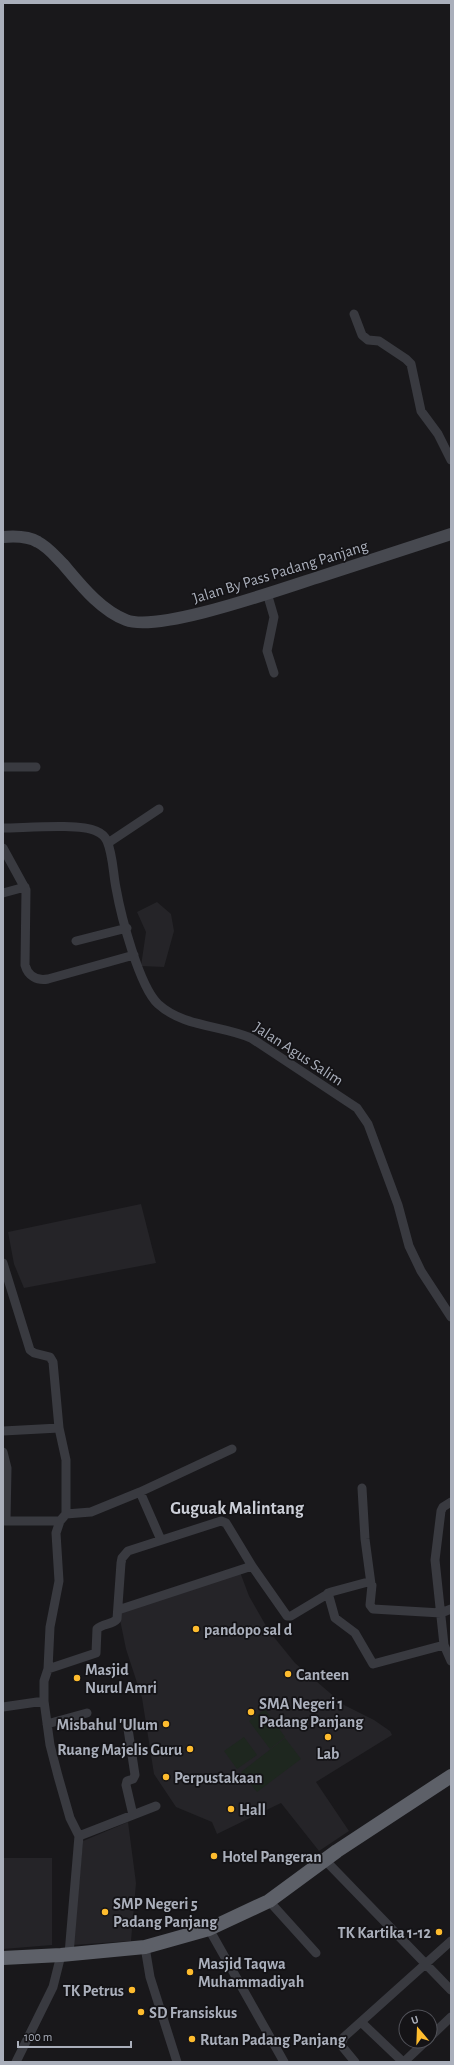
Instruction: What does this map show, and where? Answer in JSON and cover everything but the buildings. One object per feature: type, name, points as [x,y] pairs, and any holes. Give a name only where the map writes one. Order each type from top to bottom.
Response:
[{"type":"highway","points":[[3,1958],[145,1947],[209,1929],[269,1901],[325,1860],[451,1776]]},
{"type":"main road","name":"Jalan By Pass Padang Panjang","points":[[3,537],[22,537],[38,541],[51,551],[88,592],[114,614],[126,620],[144,622],[164,620],[232,605],[451,534]]},
{"type":"street","points":[[354,314],[362,336],[368,340],[378,341],[406,359],[411,364],[421,411],[438,434],[451,460]]},
{"type":"street","points":[[268,593],[274,617],[267,652],[274,673]]},
{"type":"street","points":[[3,767],[36,767]]},
{"type":"street","points":[[3,828],[85,827],[100,833],[108,843],[159,809]]},
{"type":"street","name":"Jalan Agus Salim","points":[[108,843],[118,898],[134,954],[150,996],[167,1012],[178,1017],[208,1026],[235,1031],[251,1038],[357,1108],[368,1124],[398,1205],[409,1246],[421,1271],[451,1317]]},
{"type":"street","points":[[3,848],[25,887],[27,896],[25,965],[26,970],[33,978],[42,980],[48,979],[134,954]]},
{"type":"street","points":[[3,894],[25,887]]},
{"type":"street","points":[[76,941],[127,928]]},
{"type":"street","points":[[3,1263],[30,1350],[34,1354],[50,1356],[53,1362],[59,1428],[66,1460],[66,1514],[60,1521],[56,1532],[59,1581],[50,1627],[48,1669],[44,1681],[44,1701],[50,1745],[70,1818],[78,1836],[65,1954],[53,1987],[16,2062]]},
{"type":"street","points":[[3,1431],[59,1428]]},
{"type":"street","points":[[66,1514],[91,1512],[140,1492],[232,1449]]},
{"type":"street","points":[[3,1452],[6,1468],[4,1521],[60,1521]]},
{"type":"street","points":[[362,1488],[365,1539],[371,1584],[372,1609],[441,1613],[451,1609]]},
{"type":"street","points":[[140,1492],[161,1540]]},
{"type":"street","points":[[451,1502],[443,1507],[441,1511],[435,1554],[444,1645],[451,1661]]},
{"type":"street","points":[[48,1669],[95,1654],[97,1650],[98,1629],[101,1626],[115,1621],[118,1610],[122,1558],[128,1551],[223,1521],[287,1616],[292,1616],[328,1594],[368,1582],[371,1584]]},
{"type":"street","points":[[118,1610],[252,1566]]},
{"type":"street","points":[[328,1594],[335,1618],[355,1633],[373,1664],[444,1645]]},
{"type":"street","points":[[3,1707],[44,1701]]},
{"type":"street","points":[[48,1724],[87,1713]]},
{"type":"street","points":[[128,1729],[135,1775],[133,1779],[127,1781],[126,1785],[133,1815]]},
{"type":"street","points":[[78,1836],[156,1806]]},
{"type":"street","points":[[325,1860],[451,1990]]},
{"type":"street","points":[[269,1901],[316,1953]]},
{"type":"street","points":[[209,1929],[284,2062]]},
{"type":"street","points":[[355,2062],[341,2045],[341,2040],[451,1941]]},
{"type":"street","points":[[145,1947],[150,1976],[177,2062]]},
{"type":"street","points":[[438,2029],[451,2017]]},
{"type":"street","points":[[361,2022],[402,2061],[406,2060],[418,2049]]},
{"type":"shaded area","points":[[157,902],[171,914],[174,931],[164,967],[141,966],[146,932],[137,912]]},
{"type":"shaded area","points":[[141,1204],[156,1263],[24,1288],[14,1264],[8,1232]]},
{"type":"shaded area","name":"SMA Negeri 1 Padang Panjang","points":[[240,1572],[249,1596],[269,1631],[295,1663],[344,1705],[374,1720],[390,1731],[392,1735],[316,1782],[349,1831],[319,1851],[281,1803],[217,1834],[212,1822],[176,1807],[154,1774],[142,1698],[126,1649],[118,1610]]},
{"type":"shaded area","points":[[265,1709],[285,1737],[270,1749],[249,1721]]},
{"type":"shaded area","points":[[244,1737],[257,1755],[247,1762],[234,1744]]},
{"type":"shaded area","points":[[285,1738],[301,1759],[257,1792],[241,1772]]},
{"type":"shaded area","points":[[234,1744],[247,1762],[237,1769],[224,1751]]},
{"type":"shaded area","name":"SMP Negeri 5 Padang Panjang","points":[[128,1822],[136,1883],[131,1941],[73,1945],[83,1841]]},
{"type":"shaded area","points":[[3,1858],[52,1858],[52,1945],[3,1949]]},
{"type":"place","name":"pandopo sal d","points":[[196,1629]]},
{"type":"place","name":"Canteen","points":[[288,1674]]},
{"type":"place","name":"Masjid Nurul Amri","points":[[77,1678]]},
{"type":"place","name":"SMA Negeri 1 Padang Panjang","points":[[251,1712]]},
{"type":"place","name":"Misbahul 'Ulum","points":[[166,1724]]},
{"type":"place","name":"Lab","points":[[328,1737]]},
{"type":"place","name":"Ruang Majelis Guru","points":[[190,1749]]},
{"type":"place","name":"Perpustakaan","points":[[166,1777]]},
{"type":"place","name":"Hall","points":[[231,1809]]},
{"type":"place","name":"Hotel Pangeran","points":[[214,1856]]},
{"type":"place","name":"SMP Negeri 5 Padang Panjang","points":[[105,1912]]},
{"type":"place","name":"TK Kartika 1-12","points":[[439,1932]]},
{"type":"place","name":"Masjid Taqwa Muhammadiyah","points":[[190,1972]]},
{"type":"place","name":"TK Petrus","points":[[132,1990]]},
{"type":"place","name":"SD Fransiskus","points":[[141,2012]]},
{"type":"place","name":"Rutan Padang Panjang","points":[[192,2039]]},
{"type":"district","name":"Guguak Malintang","points":[[237,1508]]}]
